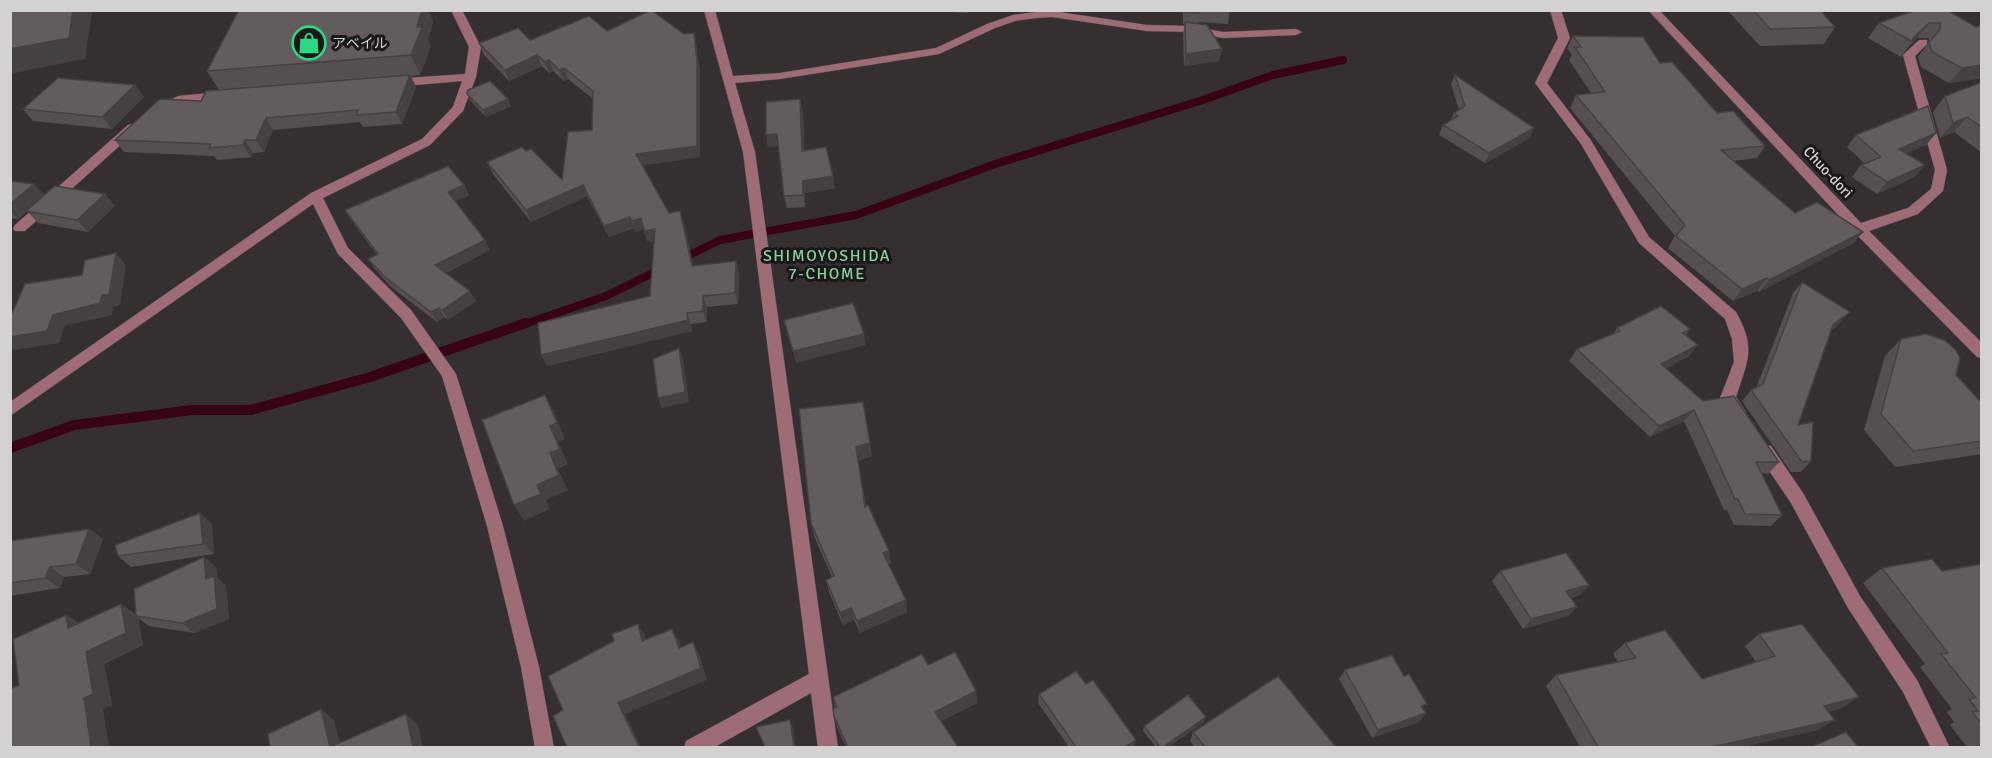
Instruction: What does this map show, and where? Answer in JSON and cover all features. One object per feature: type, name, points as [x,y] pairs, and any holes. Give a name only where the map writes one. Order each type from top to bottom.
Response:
[{"type":"street","points":[[10,410],[316,196],[426,142],[459,108],[470,77],[475,47],[456,10]]},
{"type":"street","points":[[709,10],[748,152],[828,747]]},
{"type":"street","points":[[1555,10],[1564,38],[1541,82],[1586,142],[1644,240],[1731,316],[1736,326],[1741,364],[1728,398],[1747,425]]},
{"type":"street","name":"Chuo-dori","points":[[1653,10],[1859,229],[1982,353]]},
{"type":"street","points":[[729,80],[780,76],[939,51],[991,26],[1013,18],[1036,15],[1052,14],[1147,28],[1191,29],[1223,36],[1296,32]]},
{"type":"street","points":[[1859,229],[1913,211],[1937,191],[1941,170],[1909,55],[1923,42]]},
{"type":"street","points":[[376,84],[470,77]]},
{"type":"street","points":[[20,228],[128,132],[164,106],[178,100],[236,95]]},
{"type":"street","points":[[316,196],[343,251],[406,314],[449,374],[495,526],[530,667],[545,747]]},
{"type":"street","points":[[1759,443],[1797,498],[1854,602],[1910,686],[1941,747]]},
{"type":"street","points":[[693,747],[820,678]]},
{"type":"building","points":[[10,10],[73,10],[69,38],[10,49]]},
{"type":"building","points":[[239,10],[422,10],[417,27],[422,27],[411,55],[207,71]]},
{"type":"building","points":[[651,10],[684,34],[694,33],[697,61],[697,146],[636,154],[669,213],[680,211],[692,266],[736,261],[735,293],[703,296],[703,311],[687,313],[688,320],[541,355],[538,323],[650,296],[655,229],[644,231],[641,218],[632,221],[630,217],[604,226],[583,185],[526,210],[487,162],[522,147],[526,151],[531,149],[562,180],[568,132],[592,130],[593,91],[564,68],[559,70],[549,60],[545,62],[537,55],[505,70],[479,43],[518,28],[530,40],[589,16],[607,31]]},
{"type":"building","points":[[1185,10],[1198,10],[1199,13],[1185,12]]},
{"type":"building","points":[[1753,10],[1820,10],[1835,27],[1770,29]]},
{"type":"building","points":[[1916,10],[1947,10],[1976,27],[1982,25],[1982,65],[1962,68],[1932,52],[1929,42],[1940,30],[1940,23],[1929,23],[1913,38],[1913,42],[1879,23]]},
{"type":"building","points":[[1185,22],[1207,25],[1222,49],[1186,54]]},
{"type":"building","points":[[1573,36],[1643,37],[1660,63],[1672,62],[1717,113],[1733,111],[1765,146],[1721,150],[1795,213],[1817,202],[1863,232],[1769,280],[1767,278],[1742,289],[1676,236],[1685,225],[1576,95],[1605,92],[1575,47],[1581,47]]},
{"type":"building","points":[[410,75],[396,112],[356,115],[358,110],[266,118],[256,140],[245,140],[243,145],[209,148],[211,144],[115,140],[160,99],[201,101],[206,91]]},
{"type":"building","points":[[1455,75],[1534,128],[1489,153],[1443,125],[1458,116],[1454,113],[1465,106]]},
{"type":"building","points":[[58,78],[135,85],[102,117],[23,109]]},
{"type":"building","points":[[490,81],[508,99],[483,110],[467,94],[468,90]]},
{"type":"building","points":[[1982,82],[1982,127],[1967,117],[1953,123],[1945,96]]},
{"type":"building","points":[[800,99],[802,151],[826,147],[833,176],[803,181],[803,195],[784,196],[777,134],[766,135],[766,102]]},
{"type":"building","points":[[1928,106],[1936,133],[1899,149],[1925,165],[1887,182],[1861,165],[1881,157],[1856,135]]},
{"type":"building","points":[[448,166],[464,185],[448,192],[485,240],[435,265],[470,291],[442,310],[439,308],[431,312],[385,277],[368,259],[378,254],[345,210]]},
{"type":"building","points":[[10,181],[34,184],[10,204]]},
{"type":"building","points":[[55,186],[105,194],[77,220],[26,211]]},
{"type":"building","points":[[116,253],[109,294],[102,295],[100,303],[53,315],[47,331],[10,337],[10,318],[25,284],[82,275],[85,260]]},
{"type":"building","points":[[1802,282],[1850,312],[1833,325],[1798,425],[1813,422],[1811,461],[1802,462],[1751,390],[1763,384]]},
{"type":"building","points":[[853,303],[864,334],[793,351],[784,320]]},
{"type":"building","points":[[1661,306],[1690,329],[1683,333],[1698,345],[1661,364],[1703,401],[1734,396],[1779,462],[1756,462],[1782,515],[1745,514],[1738,499],[1735,499],[1694,410],[1659,426],[1577,349],[1620,331],[1617,328]]},
{"type":"building","points":[[1926,334],[1944,340],[1955,349],[1960,358],[1956,375],[1979,400],[1982,400],[1982,441],[1913,451],[1881,414],[1901,339]]},
{"type":"building","points":[[679,348],[685,392],[658,398],[653,359]]},
{"type":"building","points":[[545,395],[557,423],[550,426],[560,449],[550,453],[559,475],[537,485],[541,494],[514,505],[482,420]]},
{"type":"building","points":[[863,402],[870,443],[856,447],[865,507],[868,505],[889,551],[883,553],[906,600],[857,621],[851,608],[840,613],[826,580],[834,576],[811,523],[799,409]]},
{"type":"building","points":[[200,513],[203,544],[118,556],[115,545]]},
{"type":"building","points":[[89,529],[76,564],[50,567],[45,578],[10,583],[10,541]]},
{"type":"building","points":[[1566,553],[1589,585],[1566,591],[1577,607],[1531,619],[1500,571]]},
{"type":"building","points":[[204,557],[206,579],[214,576],[217,609],[182,623],[136,616],[134,589]]},
{"type":"building","points":[[1932,559],[1942,571],[1982,564],[1982,724],[1972,712],[1978,711],[1969,699],[1976,698],[1941,654],[1948,653],[1882,568]]},
{"type":"building","points":[[121,604],[126,633],[86,652],[93,694],[84,698],[91,747],[10,747],[10,689],[19,685],[13,639],[66,615],[68,628]]},
{"type":"building","points":[[638,624],[642,641],[672,629],[679,648],[693,642],[701,668],[618,703],[639,747],[567,747],[553,716],[563,710],[548,676],[614,641],[612,634]]},
{"type":"building","points":[[1802,624],[1859,697],[1824,706],[1835,720],[1711,747],[1598,747],[1556,675],[1636,658],[1625,643],[1665,630],[1702,679],[1775,656],[1759,634]]},
{"type":"building","points":[[955,652],[976,691],[935,712],[958,747],[848,747],[834,716],[833,708],[837,707],[833,697],[922,654],[928,665]]},
{"type":"building","points":[[1392,655],[1404,676],[1409,674],[1427,704],[1421,706],[1426,713],[1378,730],[1345,670]]},
{"type":"building","points":[[1076,671],[1086,684],[1093,680],[1136,740],[1125,747],[1076,747],[1039,694]]},
{"type":"building","points":[[1278,676],[1336,747],[1205,747],[1193,732]]},
{"type":"building","points":[[1188,695],[1206,717],[1160,747],[1144,726]]},
{"type":"building","points":[[321,709],[330,747],[270,747],[268,734]]},
{"type":"building","points":[[406,714],[413,747],[330,747]]},
{"type":"building","points":[[790,720],[794,747],[765,747],[756,727]]},
{"type":"building","points":[[1846,732],[1858,747],[1811,747]]},
{"type":"waterway","points":[[681,259],[720,240],[856,215],[998,163],[1203,100],[1273,75],[1343,60]]},
{"type":"waterway","points":[[522,325],[606,296],[663,268]]},
{"type":"waterway","points":[[10,448],[74,425],[192,410],[251,410],[370,377],[526,323]]},
{"type":"place","name":"アベイル","points":[[309,43]]},
{"type":"district","name":"SHIMOYOSHIDA 7-CHOME","points":[[827,265]]}]
